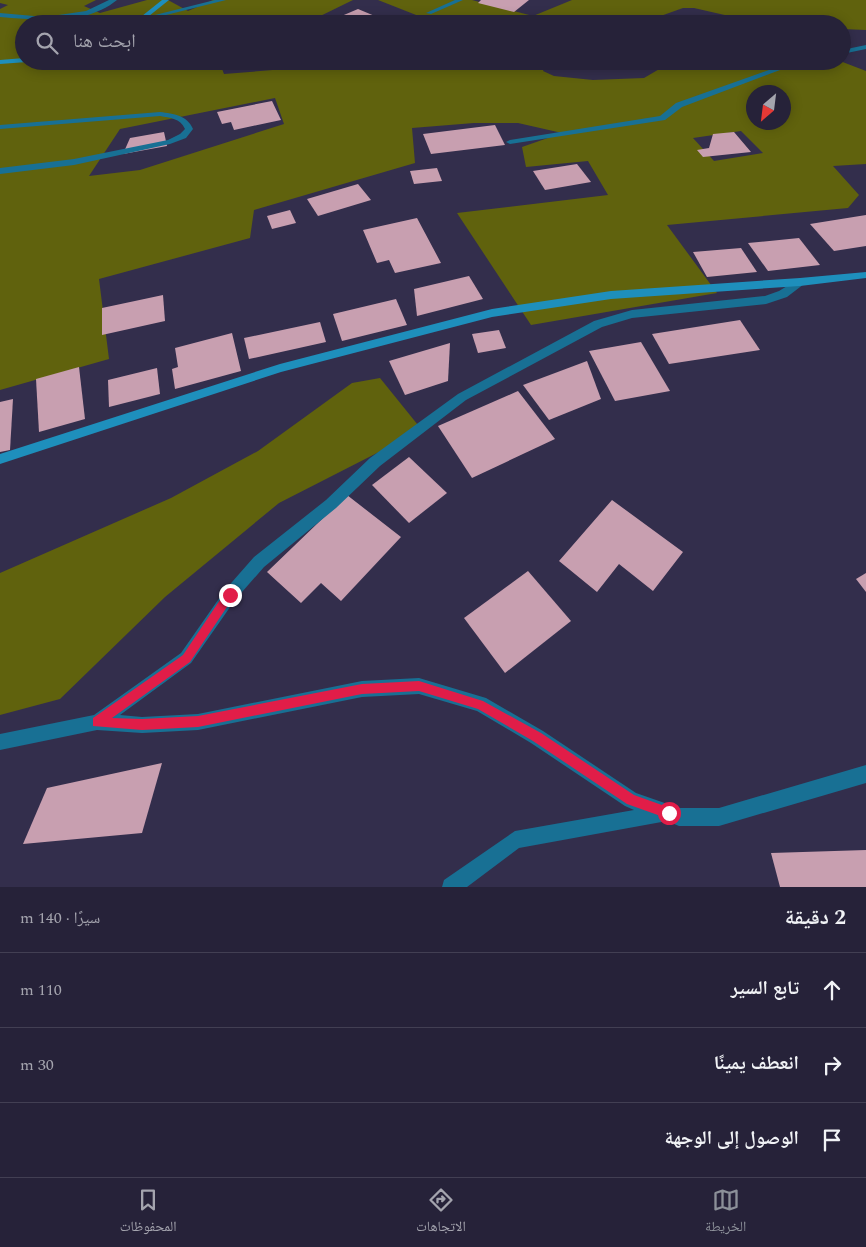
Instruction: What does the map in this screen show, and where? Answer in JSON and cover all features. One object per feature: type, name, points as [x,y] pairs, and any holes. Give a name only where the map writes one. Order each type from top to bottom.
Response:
[{"type":"main road","points":[[147,15],[166,0]]},
{"type":"main road","points":[[0,62],[15,61]]},
{"type":"main road","points":[[0,460],[280,368],[492,313],[612,296],[800,282],[866,275]]},
{"type":"street","points":[[75,15],[88,13],[114,0]]},
{"type":"street","points":[[159,15],[223,0]]},
{"type":"street","points":[[429,13],[460,0]]},
{"type":"street","points":[[0,15],[15,16]]},
{"type":"street","points":[[851,50],[866,47]]},
{"type":"street","points":[[510,142],[662,118],[679,105],[777,70]]},
{"type":"street","points":[[0,127],[160,114],[175,116],[186,122],[189,129],[183,136],[170,142],[74,162],[0,171]]},
{"type":"street","points":[[97,722],[186,658],[230,595],[259,562],[330,504],[375,462],[462,397],[598,324],[632,314],[766,300],[783,294],[800,282]]},
{"type":"street","points":[[0,742],[97,722],[142,725],[198,722],[362,689],[419,686],[480,704],[537,737],[631,800],[679,817],[719,816],[866,774]]},
{"type":"street","points":[[451,887],[515,840],[669,813]]},
{"type":"shaded area","points":[[0,0],[96,0],[84,6],[100,13],[147,0],[168,0],[188,11],[213,0],[353,0],[322,15],[15,15],[15,70],[222,70],[224,74],[273,70],[543,70],[554,76],[593,80],[644,78],[658,70],[851,70],[851,65],[866,71],[866,164],[833,166],[859,195],[848,208],[667,225],[717,293],[531,325],[457,213],[608,195],[588,161],[526,167],[522,147],[562,133],[518,123],[474,123],[412,128],[415,163],[254,210],[250,238],[99,279],[109,359],[0,390],[0,9],[8,5],[0,3]],"holes":[[[275,98],[284,124],[140,170],[89,176],[120,129]],[[741,131],[763,153],[714,161],[693,138]]]},
{"type":"shaded area","points":[[378,0],[472,0],[529,15],[416,15]]},
{"type":"shaded area","points":[[572,0],[866,0],[866,30],[851,29],[851,15],[725,15],[694,8],[683,8],[663,15],[535,15]]},
{"type":"shaded area","points":[[380,378],[422,430],[279,503],[165,597],[60,699],[0,715],[0,573],[171,498],[258,451],[352,383]]},
{"type":"building","points":[[481,0],[529,0],[514,12],[478,3]]},
{"type":"building","points":[[358,9],[372,15],[344,15]]},
{"type":"building","points":[[272,101],[281,120],[234,130],[231,122],[222,124],[217,112]]},
{"type":"building","points":[[495,125],[505,145],[431,154],[423,134]]},
{"type":"building","points":[[164,132],[167,146],[123,154],[130,138]]},
{"type":"building","points":[[734,132],[751,152],[703,157],[697,150],[709,148],[713,134]]},
{"type":"building","points":[[577,164],[591,182],[545,190],[533,171]]},
{"type":"building","points":[[437,168],[442,181],[414,184],[410,171]]},
{"type":"building","points":[[358,184],[371,200],[318,216],[307,199]]},
{"type":"building","points":[[290,210],[296,223],[272,229],[267,216]]},
{"type":"building","points":[[866,215],[866,246],[834,251],[810,224]]},
{"type":"building","points":[[417,218],[441,263],[395,273],[389,260],[377,263],[363,230]]},
{"type":"building","points":[[799,238],[820,265],[768,271],[748,243]]},
{"type":"building","points":[[741,248],[757,272],[707,277],[693,252]]},
{"type":"building","points":[[469,276],[483,299],[417,316],[414,289]]},
{"type":"building","points":[[163,295],[165,321],[102,335],[102,308]]},
{"type":"building","points":[[396,299],[407,325],[342,341],[333,314]]},
{"type":"building","points":[[740,320],[760,350],[669,364],[652,334]]},
{"type":"building","points":[[320,322],[326,342],[249,359],[244,338]]},
{"type":"building","points":[[499,330],[506,348],[478,353],[472,334]]},
{"type":"building","points":[[232,333],[241,371],[175,389],[172,369],[178,367],[175,348]]},
{"type":"building","points":[[641,342],[670,391],[615,401],[589,351]]},
{"type":"building","points":[[450,343],[448,381],[405,395],[389,361]]},
{"type":"building","points":[[587,361],[601,399],[549,420],[523,385]]},
{"type":"building","points":[[79,367],[85,419],[39,432],[36,379]]},
{"type":"building","points":[[157,368],[160,394],[109,407],[108,380]]},
{"type":"building","points":[[518,391],[555,439],[472,478],[438,426]]},
{"type":"building","points":[[13,399],[10,450],[0,452],[0,402]]},
{"type":"building","points":[[409,457],[447,493],[409,523],[372,485]]},
{"type":"building","points":[[347,495],[401,537],[341,601],[321,583],[301,603],[267,572]]},
{"type":"building","points":[[612,500],[683,552],[653,591],[619,564],[597,592],[559,561]]},
{"type":"building","points":[[528,571],[571,621],[505,673],[464,618]]},
{"type":"building","points":[[866,573],[866,592],[856,579]]},
{"type":"building","points":[[162,763],[142,833],[23,844],[47,788]]},
{"type":"building","points":[[866,850],[866,887],[780,887],[771,853]]},
{"type":"route","points":[[230,595],[186,658],[97,722],[142,725],[198,722],[362,689],[419,686],[480,704],[537,737],[631,800],[669,813]]}]
